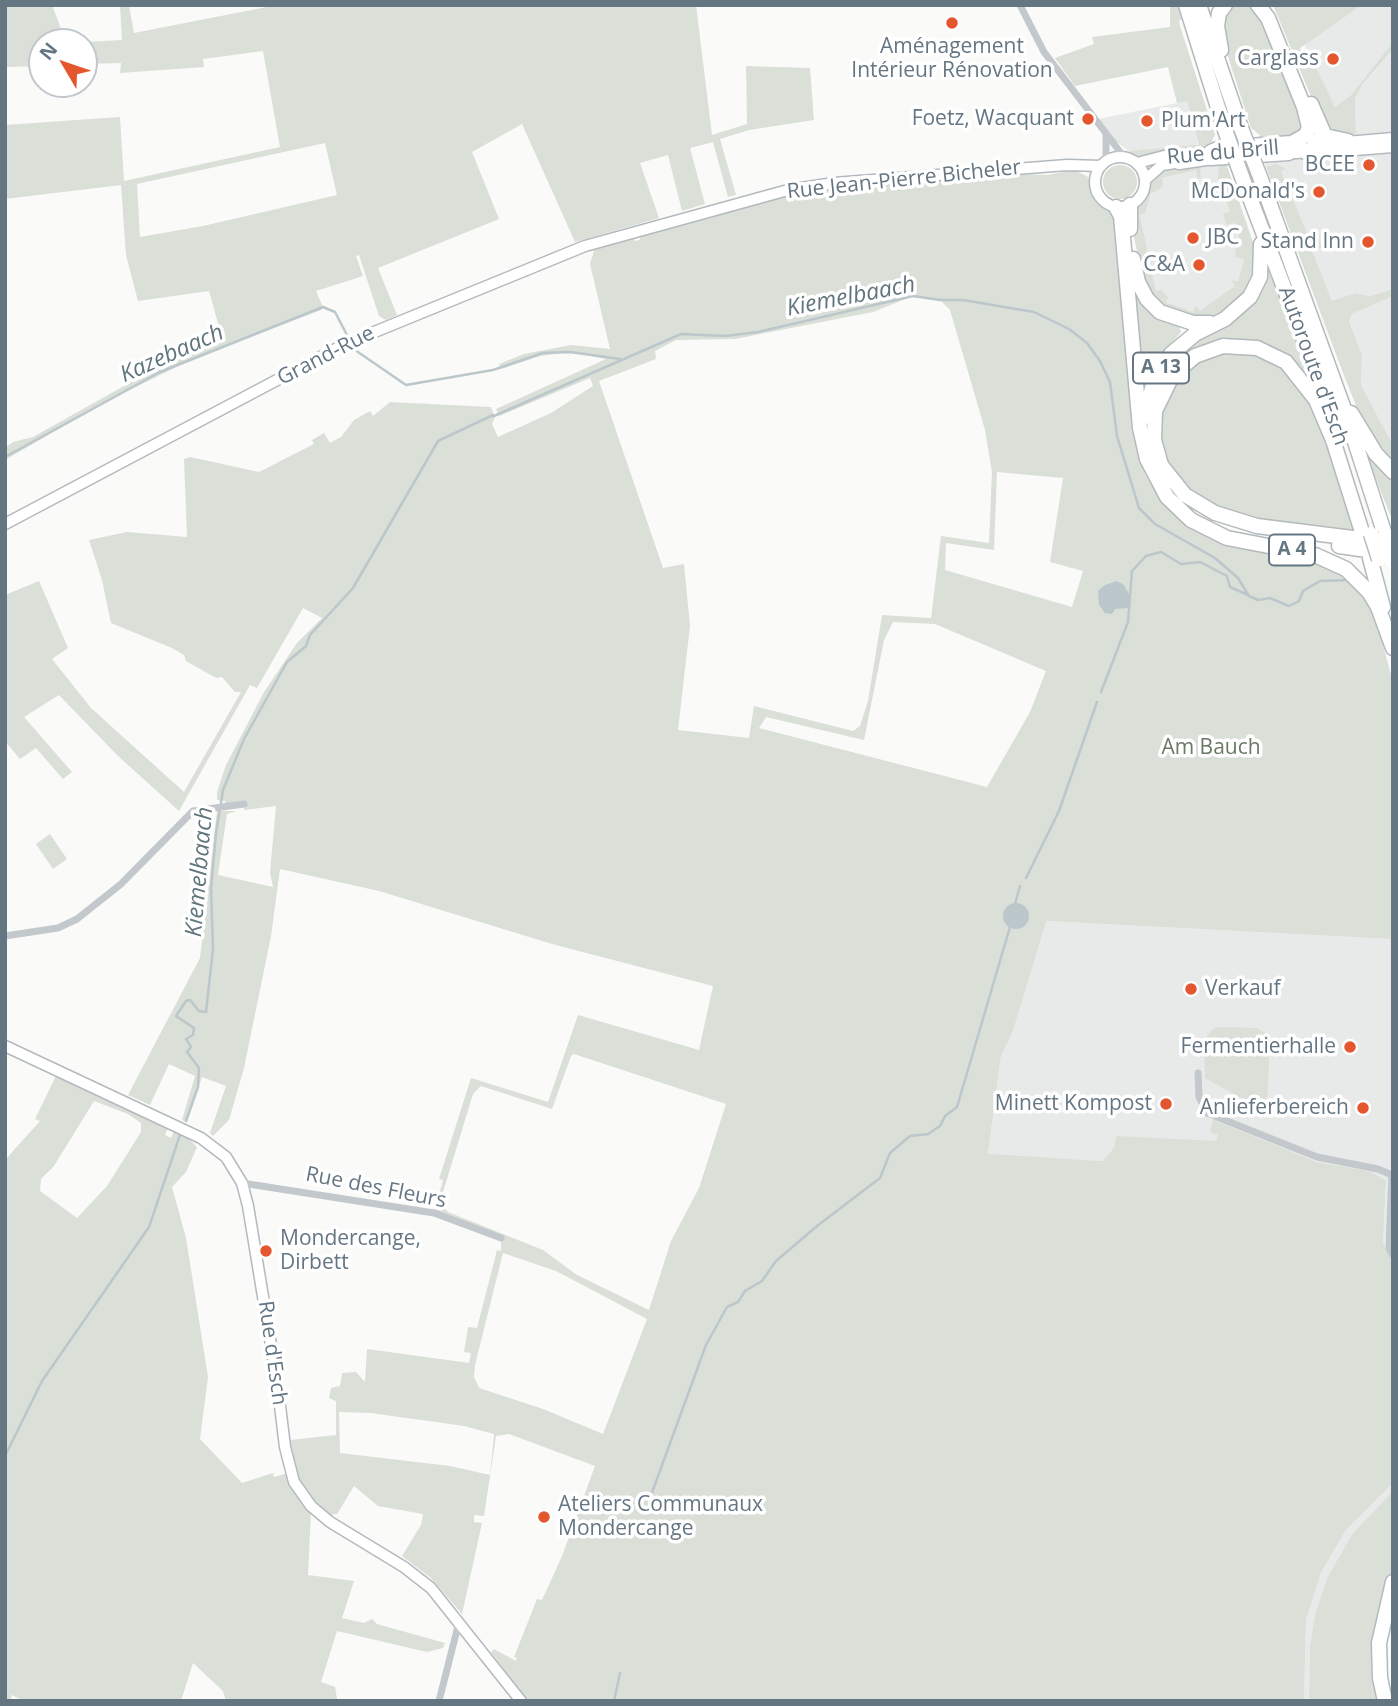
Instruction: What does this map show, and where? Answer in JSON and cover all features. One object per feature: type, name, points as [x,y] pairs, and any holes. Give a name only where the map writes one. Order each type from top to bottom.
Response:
[{"type":"highway","name":"Autoroute d'Esch","points":[[1186,5],[1225,130],[1255,213],[1378,536]]},
{"type":"highway","name":"Autoroute d'Esch","points":[[1199,5],[1336,386],[1385,559],[1393,610]]},
{"type":"highway","name":"A 4","points":[[1225,5],[1219,13],[1217,26],[1234,106]]},
{"type":"highway","points":[[1211,152],[1292,143],[1306,135],[1309,127],[1304,107],[1268,18],[1258,5]]},
{"type":"highway","points":[[1269,5],[1322,129],[1333,139],[1348,141]]},
{"type":"highway","points":[[1179,162],[1311,150],[1317,145],[1322,129]]},
{"type":"highway","name":"A 4","points":[[1123,206],[1121,216],[1140,428],[1144,447],[1162,487],[1179,509],[1215,533],[1256,545],[1315,555],[1346,569],[1369,592],[1378,607],[1393,646]]},
{"type":"highway","points":[[1123,206],[1133,263],[1147,299],[1160,312],[1175,319],[1206,324],[1225,319]]},
{"type":"highway","name":"A 4","points":[[1225,319],[1250,297],[1260,277],[1263,251],[1255,213]]},
{"type":"highway","name":"A 13","points":[[1144,447],[1145,407],[1159,371],[1186,340],[1225,319]]},
{"type":"highway","name":"A 4","points":[[1378,536],[1257,526],[1215,513],[1185,495],[1161,465],[1154,440],[1155,411],[1164,387],[1172,376],[1195,356],[1223,346],[1257,348],[1286,362],[1316,400],[1378,536],[1385,559],[1393,646]]},
{"type":"highway","name":"A 4","points":[[1336,386],[1376,454],[1393,472]]},
{"type":"highway","points":[[1162,487],[1192,510],[1227,526],[1256,534],[1347,547],[1385,559]]},
{"type":"highway","points":[[1385,1701],[1380,1678],[1379,1643],[1393,1583]]},
{"type":"main road","name":"Rue du Brill","points":[[1137,163],[1164,156],[1393,138]]},
{"type":"main road","name":"Rue du Brill","points":[[1145,180],[1161,165],[1179,162],[1393,147]]},
{"type":"main road","points":[[1067,164],[1083,170],[1095,181],[1100,196],[1123,206],[1142,195],[1145,180],[1137,163],[1124,157],[1104,164],[1095,181]]},
{"type":"main road","name":"Rue Jean-Pierre Bicheler","points":[[661,223],[788,190],[834,183],[1067,164],[1104,164]]},
{"type":"main road","name":"Grand-Rue","points":[[5,524],[345,344],[552,257],[661,223]]},
{"type":"main road","name":"Rue d'Esch","points":[[5,1046],[201,1138],[226,1157],[242,1183],[261,1279],[285,1447],[294,1482],[312,1506],[330,1522],[417,1576],[459,1622],[521,1701]]},
{"type":"street","points":[[1020,5],[1044,52],[1124,157]]},
{"type":"street","points":[[1104,164],[1105,135]]},
{"type":"street","points":[[5,936],[58,928],[77,919],[121,884],[193,811],[244,804]]},
{"type":"street","points":[[1198,1073],[1199,1097],[1207,1113],[1317,1157],[1378,1169],[1392,1175],[1389,1248],[1393,1256]]},
{"type":"street","name":"Rue des Fleurs","points":[[242,1183],[434,1213],[501,1238]]},
{"type":"street","points":[[439,1701],[459,1622]]},
{"type":"shaded area","points":[[1362,5],[1393,5],[1393,42],[1351,95],[1335,107],[1304,44]]},
{"type":"shaded area","points":[[1393,49],[1393,289],[1370,296],[1356,293],[1332,302],[1311,250],[1342,240],[1341,235],[1319,242],[1309,239],[1281,171],[1285,169],[1266,167],[1264,162],[1226,163],[1218,197],[1224,195],[1230,212],[1227,225],[1234,223],[1243,246],[1244,258],[1238,281],[1232,280],[1235,286],[1200,312],[1196,307],[1193,312],[1166,302],[1156,291],[1140,214],[1161,178],[1196,170],[1202,172],[1178,150],[1356,134],[1355,99],[1362,85]]},
{"type":"shaded area","points":[[1187,101],[1199,146],[1129,151],[1114,139],[1098,119]]},
{"type":"shaded area","points":[[1393,296],[1393,445],[1361,385],[1362,355],[1349,321],[1352,314]]},
{"type":"shaded area","points":[[1117,581],[1124,585],[1131,598],[1128,608],[1115,609],[1112,614],[1105,613],[1099,605],[1098,591]]},
{"type":"shaded area","points":[[1016,903],[1025,907],[1029,916],[1025,925],[1016,929],[1007,925],[1003,916],[1007,907]]},
{"type":"shaded area","name":"Minett Kompost","points":[[1045,921],[1391,939],[1393,1265],[1383,1242],[1386,1189],[1369,1171],[1317,1162],[1213,1121],[1219,1135],[1217,1142],[1116,1137],[1114,1148],[1104,1161],[988,1155],[1001,1056],[1013,1031]]},
{"type":"shaded area","points":[[1393,1483],[1393,1491],[1352,1534],[1327,1578],[1315,1615],[1310,1645],[1309,1701],[1304,1701],[1306,1620],[1321,1573],[1345,1531]]},
{"type":"green space","points":[[5,5],[52,5],[61,28],[28,28],[28,66],[5,67]]},
{"type":"green space","points":[[129,5],[134,33],[277,5],[696,5],[712,135],[747,124],[746,66],[810,68],[814,120],[749,130],[720,139],[736,195],[728,197],[713,142],[690,148],[705,204],[682,211],[668,155],[640,163],[659,218],[575,242],[522,124],[472,152],[499,219],[378,268],[397,315],[386,320],[379,316],[359,255],[356,256],[363,276],[316,291],[323,307],[321,310],[199,356],[107,401],[5,460],[5,448],[13,442],[33,437],[158,367],[223,341],[209,291],[138,301],[126,255],[121,185],[5,199],[5,125],[120,117],[124,181],[280,147],[263,51],[203,59],[204,67],[120,73],[121,63],[98,64],[98,41],[122,40],[120,6]],"holes":[[[325,143],[337,195],[203,226],[140,237],[137,184]]]},
{"type":"green space","points":[[1170,5],[1178,5],[1182,19],[1179,21],[1180,26],[1215,135],[1212,141],[1220,147],[1178,150],[1200,164],[1201,177],[1198,179],[1196,170],[1162,178],[1163,186],[1151,194],[1145,213],[1140,215],[1156,291],[1161,290],[1168,297],[1166,302],[1193,312],[1196,306],[1200,311],[1235,286],[1231,280],[1238,281],[1244,259],[1236,257],[1235,249],[1242,246],[1234,223],[1227,225],[1223,214],[1230,212],[1224,195],[1217,197],[1219,164],[1226,163],[1256,251],[1257,265],[1247,293],[1222,315],[1206,319],[1164,308],[1152,296],[1143,281],[1133,232],[1135,207],[1145,197],[1152,177],[1146,165],[1114,139],[1129,151],[1199,145],[1187,101],[1177,103],[1168,67],[1075,86],[1055,58],[1094,44],[1092,37],[1170,27]]},
{"type":"green space","points":[[1233,5],[1247,5],[1262,16],[1306,126],[1297,137],[1257,140],[1260,135],[1251,128],[1222,38],[1222,16]]},
{"type":"green space","points":[[1273,5],[1362,5],[1300,48],[1304,58],[1310,55],[1335,107],[1351,95],[1393,42],[1393,49],[1362,85],[1355,99],[1356,134],[1334,136],[1324,128]]},
{"type":"green space","points":[[1276,164],[1286,169],[1281,171],[1309,238],[1317,236],[1320,242],[1341,234],[1342,240],[1312,251],[1332,301],[1356,293],[1370,296],[1393,289],[1393,296],[1352,314],[1349,321],[1362,355],[1361,385],[1393,445],[1393,465],[1380,451],[1359,413],[1343,373],[1266,167]]},
{"type":"green space","points":[[1120,165],[1132,170],[1137,182],[1132,194],[1120,199],[1108,194],[1103,182],[1108,170]]},
{"type":"green space","name":"Am Bauch","points":[[1075,170],[1088,177],[1096,198],[1118,217],[1136,448],[1145,474],[1158,495],[1176,514],[1288,555],[1331,566],[1355,584],[1373,609],[1393,682],[1393,950],[1390,939],[1046,921],[1013,1031],[1001,1056],[988,1154],[1103,1161],[1114,1148],[1116,1136],[1216,1141],[1218,1135],[1210,1132],[1213,1120],[1317,1162],[1369,1171],[1386,1181],[1383,1242],[1393,1265],[1393,1483],[1345,1531],[1321,1573],[1306,1620],[1304,1701],[527,1701],[491,1652],[494,1649],[516,1661],[517,1658],[514,1657],[537,1599],[542,1600],[562,1556],[595,1466],[509,1434],[496,1436],[484,1516],[474,1515],[474,1522],[482,1523],[462,1614],[431,1578],[402,1556],[421,1525],[423,1514],[378,1506],[354,1486],[337,1514],[327,1515],[315,1505],[298,1481],[289,1450],[291,1440],[336,1435],[336,1401],[329,1398],[331,1388],[340,1386],[342,1373],[356,1372],[365,1382],[367,1349],[469,1363],[471,1353],[464,1352],[468,1327],[477,1328],[497,1250],[501,1251],[501,1238],[434,1213],[443,1180],[439,1179],[471,1078],[548,1102],[578,1015],[699,1050],[713,986],[552,944],[379,891],[280,869],[271,936],[244,1068],[229,1120],[213,1136],[210,1133],[226,1086],[202,1077],[187,1122],[182,1120],[195,1076],[169,1064],[150,1105],[128,1095],[200,958],[217,811],[237,811],[227,814],[218,875],[273,887],[270,873],[276,806],[244,810],[244,805],[225,806],[225,801],[217,800],[217,792],[226,765],[264,692],[297,643],[322,618],[303,608],[257,688],[250,685],[179,811],[118,756],[59,695],[24,717],[72,772],[63,779],[36,748],[20,759],[5,741],[5,595],[39,581],[68,648],[52,659],[91,708],[184,792],[241,692],[235,692],[222,677],[216,678],[186,661],[184,655],[172,648],[111,623],[102,580],[89,540],[127,532],[187,537],[184,459],[190,457],[259,472],[314,444],[312,440],[324,433],[330,443],[341,437],[354,420],[370,411],[373,416],[390,402],[491,407],[495,417],[492,424],[498,437],[551,413],[593,386],[590,378],[499,416],[496,409],[606,359],[570,352],[540,356],[501,369],[499,364],[524,354],[571,345],[610,349],[590,264],[594,251],[590,249],[626,238],[640,240],[639,234],[788,194],[832,188],[1018,174],[1047,175]],"holes":[[[913,296],[940,300],[950,310],[985,430],[992,472],[989,543],[941,536],[931,618],[882,615],[868,701],[860,726],[853,731],[754,706],[749,738],[678,730],[690,626],[684,564],[663,568],[599,381],[656,359],[655,351],[676,340],[735,339],[873,312]],[[997,472],[1063,478],[1050,562],[1083,571],[1072,607],[945,570],[946,543],[994,550]],[[893,622],[935,624],[1046,671],[1030,712],[987,787],[759,728],[766,717],[864,740],[884,640]],[[574,1054],[726,1104],[699,1188],[671,1241],[649,1310],[577,1275],[543,1250],[448,1212],[440,1202],[473,1094],[481,1086],[552,1109]],[[503,1253],[556,1271],[647,1319],[603,1434],[543,1409],[479,1388],[474,1377]],[[339,1412],[371,1413],[464,1426],[494,1434],[490,1475],[450,1466],[340,1453]]]},
{"type":"green space","points":[[1268,265],[1300,354],[1310,373],[1303,375],[1258,344],[1181,362],[1148,441],[1149,407],[1157,382],[1181,350],[1226,322]]},
{"type":"green space","points":[[1131,286],[1180,328],[1181,332],[1164,352],[1143,398]]},
{"type":"green space","points":[[1223,352],[1256,353],[1283,366],[1312,401],[1360,534],[1258,520],[1218,509],[1185,489],[1166,463],[1158,435],[1160,412],[1175,380],[1198,361]]},
{"type":"green space","points":[[1374,455],[1393,477],[1393,522],[1367,457]]},
{"type":"green space","points":[[50,834],[67,859],[53,869],[36,844]]},
{"type":"green space","points":[[1214,1028],[1256,1028],[1267,1034],[1270,1040],[1267,1102],[1243,1099],[1205,1078],[1204,1040]]},
{"type":"green space","points":[[56,1076],[168,1127],[165,1135],[171,1138],[174,1131],[188,1138],[197,1147],[186,1172],[172,1187],[186,1238],[208,1377],[200,1439],[242,1483],[273,1473],[274,1477],[285,1474],[311,1513],[308,1575],[354,1581],[342,1618],[364,1623],[372,1619],[377,1624],[445,1643],[443,1648],[427,1652],[337,1631],[321,1682],[335,1687],[337,1699],[344,1701],[226,1701],[223,1691],[193,1663],[181,1701],[24,1701],[12,1695],[10,1701],[5,1701],[5,1160],[40,1121],[35,1119]],"holes":[[[94,1101],[128,1114],[141,1123],[141,1132],[107,1186],[77,1218],[40,1191],[41,1179],[54,1166]]]},
{"type":"green space","points":[[1393,1491],[1393,1570],[1378,1611],[1374,1640],[1379,1701],[1309,1701],[1310,1645],[1315,1615],[1327,1578],[1352,1534]]},
{"type":"waterway","name":"Kiemelbaach","points":[[494,416],[681,334],[725,336],[758,332],[913,296],[963,300],[1034,312],[1069,329],[1087,343],[1100,361],[1110,382],[1117,436],[1139,508],[1155,524],[1215,558],[1238,578],[1249,596],[1258,600],[1270,598],[1289,606],[1299,601],[1303,591],[1320,581],[1349,580]]},
{"type":"waterway","name":"Kazebaach","points":[[5,457],[160,372],[323,307],[335,312],[347,335]]},
{"type":"waterway","name":"Kazebaach","points":[[355,350],[406,385],[493,370],[543,353],[570,352],[620,359]]},
{"type":"waterway","name":"Kiemelbaach","points":[[186,1121],[198,1087],[199,1068],[187,1052],[191,1047],[186,1039],[193,1035],[194,1028],[176,1016],[186,1001],[190,1000],[199,1011],[206,1012],[213,949],[211,889],[216,833],[223,790],[244,739],[287,662],[306,646],[310,635],[353,588],[438,441],[493,415]]},
{"type":"waterway","points":[[1101,692],[1128,622],[1132,571],[1146,556],[1161,552],[1181,564],[1200,562],[1227,576],[1230,587],[1248,595]]},
{"type":"waterway","points":[[1026,878],[1059,811],[1097,702]]},
{"type":"waterway","points":[[1015,904],[1020,886]]},
{"type":"waterway","points":[[650,1498],[706,1345],[727,1307],[738,1302],[745,1291],[762,1281],[776,1261],[817,1226],[880,1178],[890,1153],[910,1136],[928,1134],[940,1126],[945,1116],[957,1107],[1010,927]]},
{"type":"waterway","name":"Kiemelbaach","points":[[5,1456],[42,1381],[149,1227],[180,1135]]},
{"type":"waterway","points":[[614,1701],[620,1673]]},
{"type":"place","name":"Aménagement Intérieur Rénovation","points":[[952,23]]},
{"type":"place","name":"Carglass","points":[[1333,59]]},
{"type":"place","name":"Foetz, Wacquant","points":[[1088,119]]},
{"type":"place","name":"Plum'Art","points":[[1147,121]]},
{"type":"place","name":"BCEE","points":[[1369,165]]},
{"type":"place","name":"McDonald's","points":[[1319,192]]},
{"type":"place","name":"JBC","points":[[1193,238]]},
{"type":"place","name":"Stand Inn","points":[[1368,242]]},
{"type":"place","name":"C&A","points":[[1199,265]]},
{"type":"place","name":"Verkauf","points":[[1191,989]]},
{"type":"place","name":"Fermentierhalle","points":[[1350,1047]]},
{"type":"place","name":"Minett Kompost","points":[[1166,1104]]},
{"type":"place","name":"Anlieferbereich","points":[[1363,1108]]},
{"type":"place","name":"Mondercange, Dirbett","points":[[266,1251]]},
{"type":"place","name":"Ateliers Communaux Mondercange","points":[[544,1517]]}]
